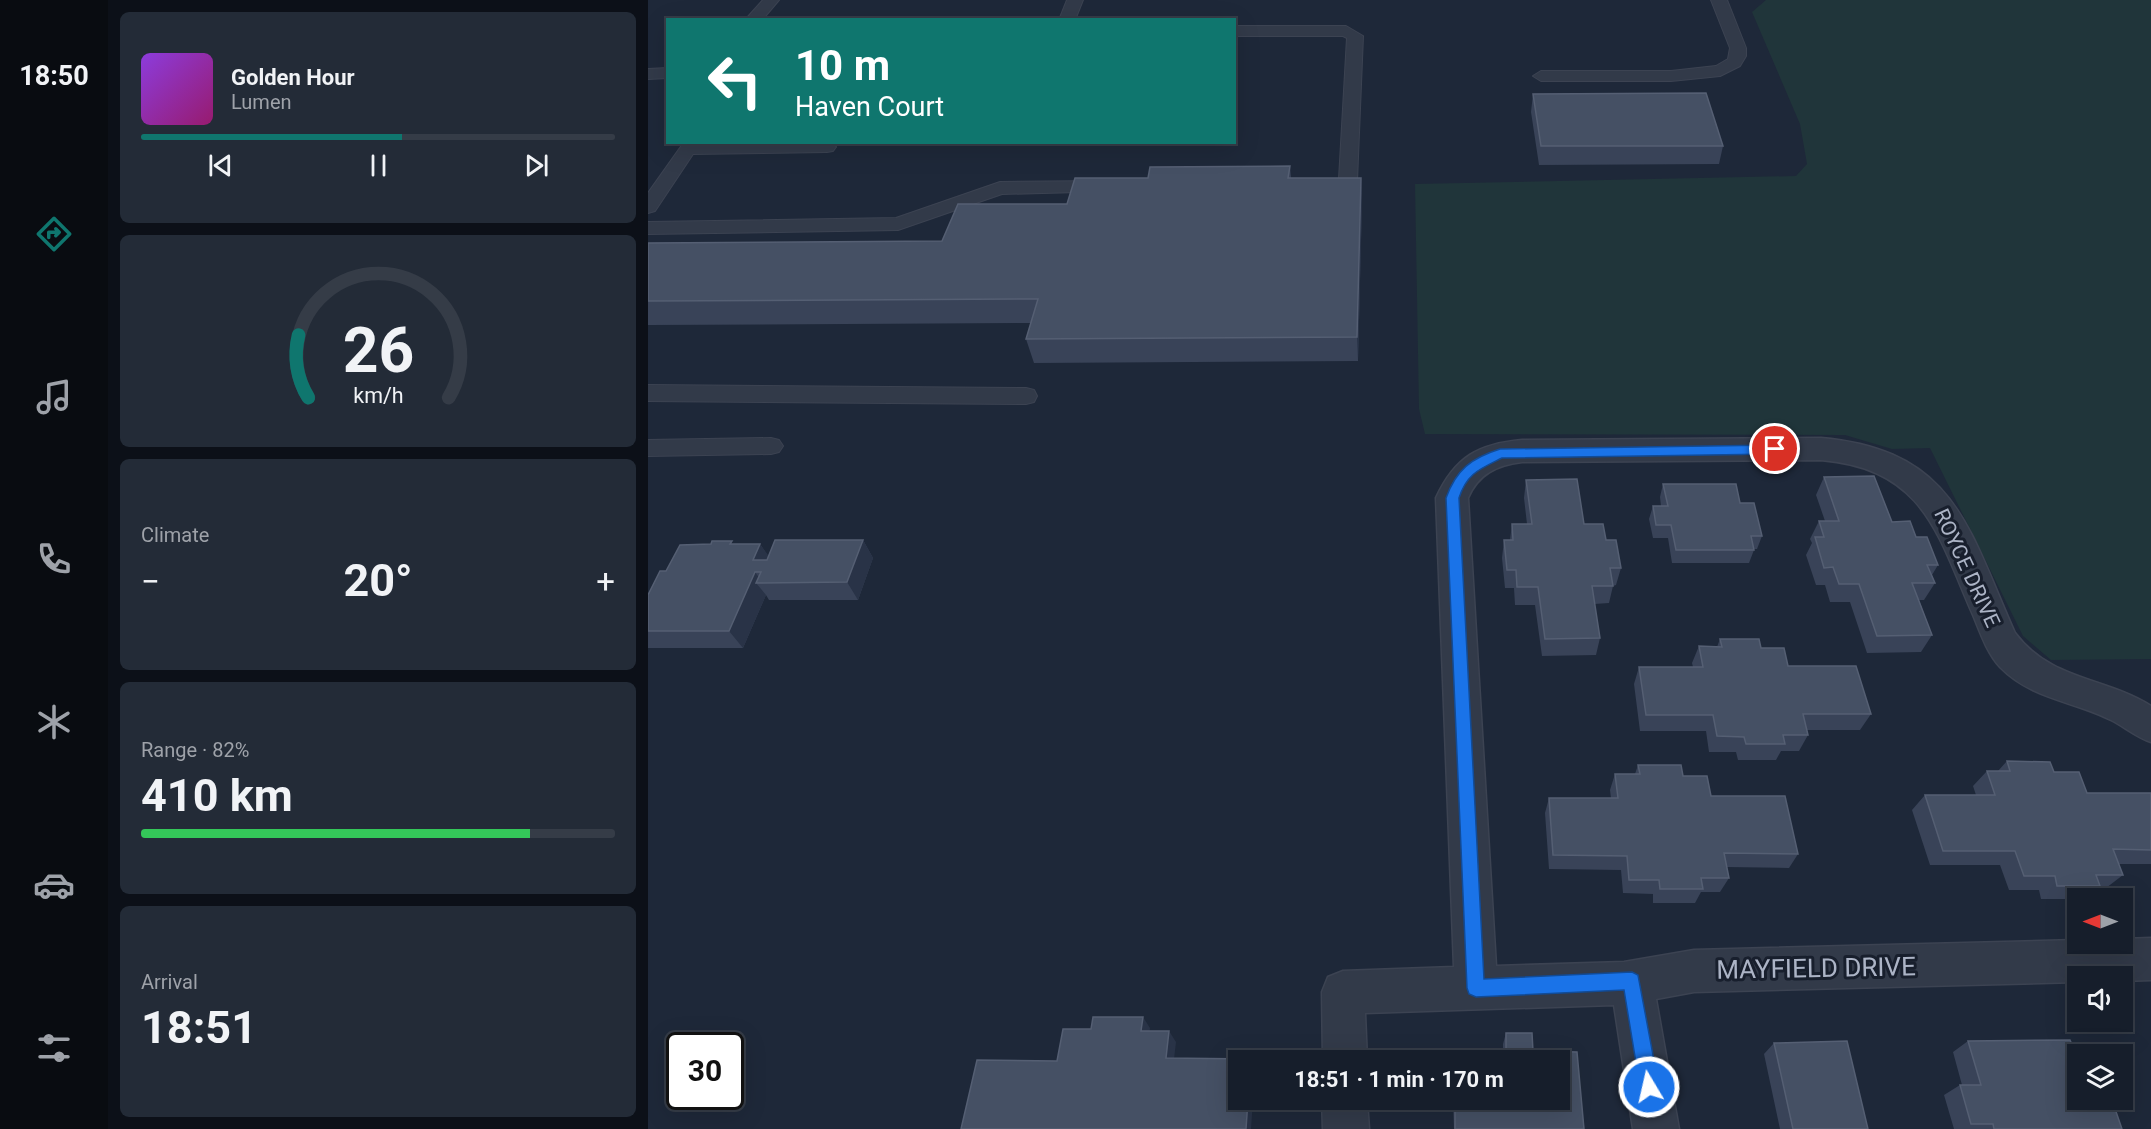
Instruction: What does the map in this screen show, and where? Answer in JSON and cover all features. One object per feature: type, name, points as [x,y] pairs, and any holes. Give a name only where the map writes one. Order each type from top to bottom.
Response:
[{"type":"street","name":"ROYCE DRIVE","points":[[1476,988],[1452,498],[1458,481],[1472,467],[1500,454],[1522,451],[1821,449],[1853,452],[1882,461],[1920,485],[1940,507],[2002,642],[2020,663],[2055,685],[2114,704],[2151,726]]},
{"type":"street","name":"MAYFIELD DRIVE","points":[[1345,1050],[1343,992],[1632,981],[1694,971],[2151,959]]},
{"type":"street","points":[[1632,981],[1656,1129]]},
{"type":"street","points":[[1345,1110],[1346,1129]]},
{"type":"lane","points":[[755,18],[771,0]]},
{"type":"lane","points":[[1068,18],[1075,0]]},
{"type":"lane","points":[[1541,76],[1671,76],[1720,72],[1734,62],[1738,56],[1738,48],[1719,0]]},
{"type":"lane","points":[[1236,31],[1346,32],[1356,36],[1348,181],[1340,186],[1298,186]]},
{"type":"lane","points":[[648,74],[666,73]]},
{"type":"lane","points":[[648,207],[688,149],[827,147]]},
{"type":"lane","points":[[648,228],[898,224],[1000,188],[1125,187]]},
{"type":"lane","points":[[648,393],[1026,396]]},
{"type":"lane","points":[[648,448],[771,446]]},
{"type":"green space","points":[[1766,0],[2151,0],[2151,659],[2051,660],[2023,636],[1930,448],[1892,449],[1845,435],[1425,434],[1419,409],[1415,184],[1796,176],[1807,164],[1800,124],[1752,12]]},
{"type":"building","points":[[1706,93],[1723,146],[1541,146],[1533,94]]},
{"type":"building","points":[[1290,166],[1288,178],[1361,178],[1357,337],[1026,339],[1038,299],[648,301],[648,243],[942,241],[958,204],[1067,204],[1075,178],[1148,178],[1150,167]]},
{"type":"building","points":[[1874,476],[1892,522],[1910,521],[1916,537],[1927,537],[1938,565],[1927,565],[1935,583],[1912,583],[1932,635],[1877,636],[1859,584],[1839,584],[1833,567],[1824,568],[1815,537],[1824,537],[1819,521],[1839,521],[1824,477]]},
{"type":"building","points":[[1577,479],[1584,524],[1603,524],[1606,540],[1616,540],[1621,568],[1610,568],[1613,586],[1592,586],[1600,638],[1545,639],[1538,587],[1517,587],[1516,570],[1507,570],[1504,540],[1513,540],[1512,524],[1532,524],[1526,480]]},
{"type":"building","points":[[1663,484],[1736,484],[1740,503],[1754,503],[1762,536],[1751,536],[1754,550],[1676,550],[1671,525],[1656,525],[1653,506],[1668,506]]},
{"type":"building","points":[[775,540],[863,540],[847,582],[756,583],[761,572],[755,572],[729,631],[648,631],[648,595],[660,571],[666,571],[680,545],[711,544],[712,541],[732,541],[730,544],[760,544],[753,560],[767,560]]},
{"type":"building","points":[[1720,639],[1759,639],[1761,648],[1784,648],[1788,666],[1856,666],[1871,714],[1803,714],[1808,735],[1783,735],[1785,744],[1746,744],[1744,737],[1717,736],[1713,715],[1646,715],[1639,667],[1703,667],[1699,646],[1722,647]]},
{"type":"building","points":[[2007,761],[2050,762],[2054,772],[2079,772],[2087,793],[2151,793],[2151,850],[2113,849],[2123,875],[2096,875],[2100,886],[2057,886],[2055,876],[2024,876],[2015,851],[1943,851],[1925,795],[1995,795],[1987,771],[2010,771]]},
{"type":"building","points":[[1638,765],[1681,765],[1683,776],[1707,776],[1711,796],[1785,796],[1798,854],[1724,853],[1729,878],[1701,878],[1703,889],[1660,889],[1659,880],[1629,880],[1627,856],[1553,855],[1549,798],[1618,798],[1615,774],[1640,774]]},
{"type":"building","points":[[1093,1017],[1143,1017],[1141,1031],[1169,1031],[1166,1058],[1228,1059],[1228,1110],[1247,1110],[1246,1129],[961,1129],[977,1060],[1057,1061],[1063,1029],[1091,1029]]},
{"type":"building","points":[[1506,1033],[1532,1033],[1533,1050],[1506,1050]]},
{"type":"building","points":[[2070,1040],[2072,1044],[2067,1044],[2067,1110],[2115,1110],[2122,1129],[1994,1129],[1993,1124],[1971,1124],[1960,1085],[1981,1085],[1968,1041]]},
{"type":"building","points":[[1847,1041],[1868,1129],[1793,1129],[1774,1043]]},
{"type":"building","points":[[1570,1052],[1577,1052],[1584,1129],[1455,1129],[1455,1110],[1570,1110]]},
{"type":"route","points":[[1649,1087],[1632,981],[1476,988],[1452,498],[1458,481],[1472,467],[1500,454],[1511,452],[1775,449]]}]
